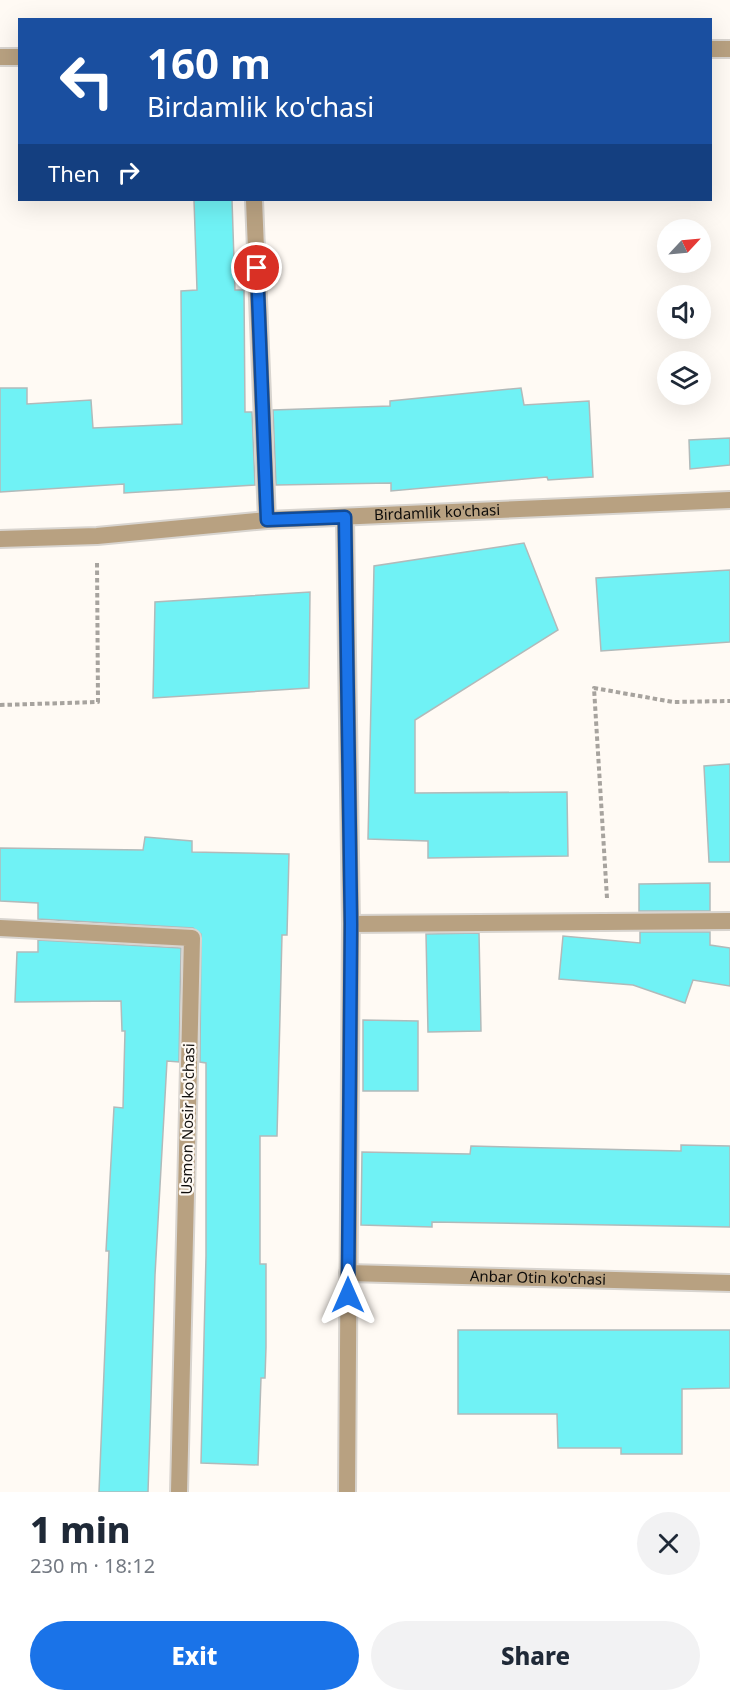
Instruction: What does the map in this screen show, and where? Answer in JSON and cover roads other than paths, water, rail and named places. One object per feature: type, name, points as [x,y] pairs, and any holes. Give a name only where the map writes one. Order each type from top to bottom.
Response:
[{"type":"street","points":[[712,49],[730,49]]},
{"type":"street","points":[[0,57],[18,57]]},
{"type":"street","points":[[254,201],[267,520]]},
{"type":"street","name":"Birdamlik ko'chasi","points":[[0,539],[96,536],[267,520],[730,500]]},
{"type":"street","points":[[345,517],[351,924],[347,1492]]},
{"type":"street","points":[[351,924],[730,921]]},
{"type":"street","name":"Usmon Nosir ko'chasi","points":[[0,927],[192,938],[179,1492]]},
{"type":"street","name":"Anbar Otin ko'chasi","points":[[348,1273],[730,1282]]}]
